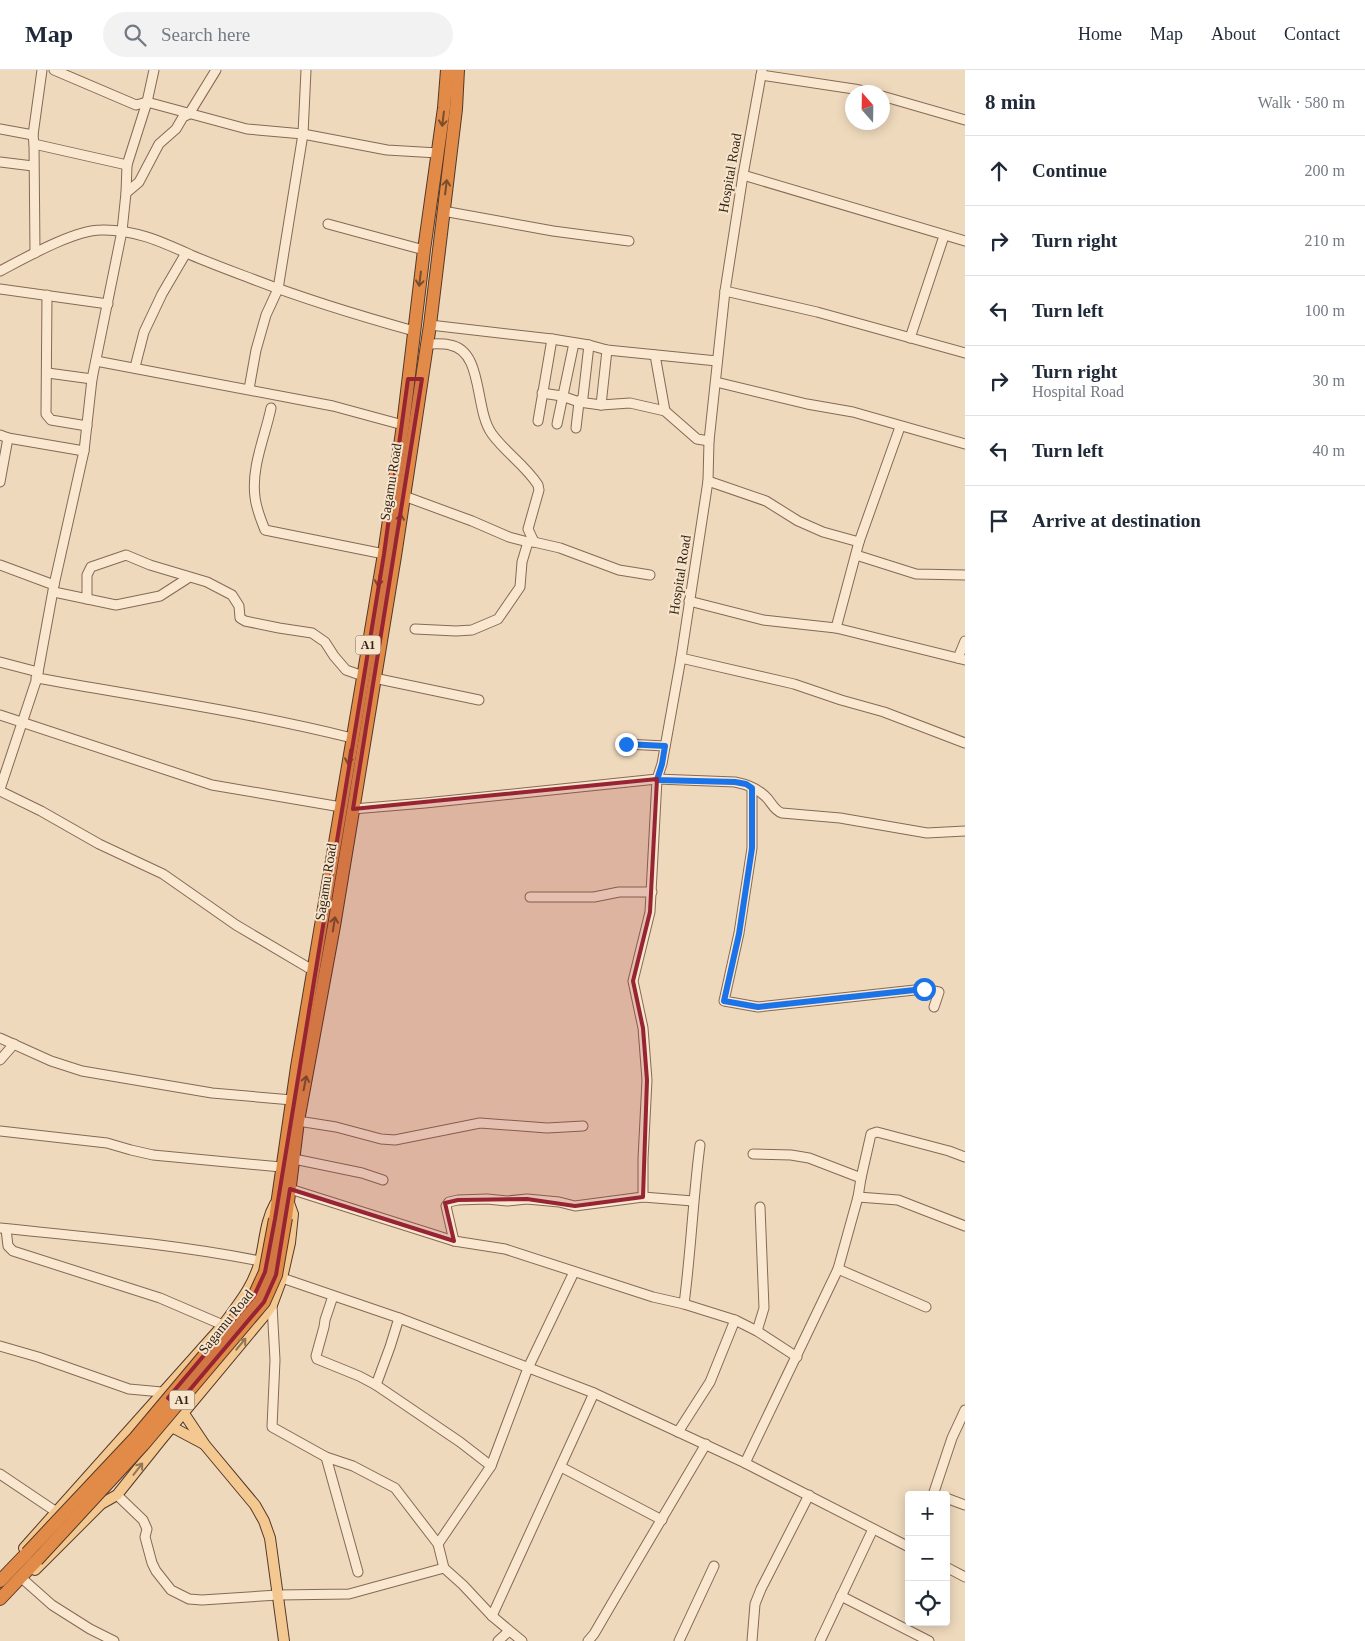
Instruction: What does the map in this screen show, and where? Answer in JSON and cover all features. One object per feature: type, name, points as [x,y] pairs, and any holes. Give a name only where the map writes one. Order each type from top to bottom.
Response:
[{"type":"highway","name":"Sagamu Road","points":[[0,1599],[12,1580],[32,1556],[254,1296],[265,1272],[294,1159],[298,1121],[326,969],[347,808],[368,677],[403,425],[447,70]]},
{"type":"highway","name":"Sagamu Road","points":[[285,1197],[281,1167],[314,971],[347,808],[352,738],[368,677],[404,496],[422,379],[456,109],[458,70]]},
{"type":"highway","points":[[408,378],[422,379]]},
{"type":"main road","points":[[285,1197],[293,1214],[290,1243],[282,1278],[272,1305],[117,1495],[101,1504],[12,1580],[13,1560],[223,1324],[247,1294],[260,1261],[269,1214],[285,1197]]},
{"type":"main road","points":[[162,1392],[185,1412],[205,1445],[255,1505],[264,1521],[270,1538],[284,1641]]},
{"type":"main road","points":[[151,1405],[172,1427],[205,1445]]},
{"type":"street","points":[[35,253],[33,139],[42,70]]},
{"type":"street","points":[[54,70],[136,105],[147,102],[247,129],[303,134],[387,150],[438,153]]},
{"type":"street","points":[[154,70],[147,102],[127,165],[122,230],[92,379],[84,451],[37,675],[0,790],[99,844],[163,874],[236,925],[314,971]]},
{"type":"street","points":[[126,192],[139,182],[160,144],[176,129],[183,117],[189,114],[216,70]]},
{"type":"street","points":[[249,389],[256,350],[266,315],[278,289],[303,134],[306,70]]},
{"type":"street","points":[[762,72],[845,87]]},
{"type":"street","name":"Hospital Road","points":[[644,1197],[643,1158],[647,1080],[643,1028],[633,981],[650,912],[657,780],[662,764],[681,658],[708,481],[709,441],[725,292],[743,175],[762,72]]},
{"type":"street","points":[[890,98],[965,120]]},
{"type":"street","points":[[0,129],[127,165]]},
{"type":"street","points":[[0,162],[33,166]]},
{"type":"street","points":[[743,175],[965,242]]},
{"type":"street","points":[[443,212],[553,231],[629,241]]},
{"type":"street","points":[[328,224],[424,250]]},
{"type":"street","points":[[0,271],[35,253],[85,232],[122,230],[148,236],[186,253],[329,307],[414,331]]},
{"type":"street","points":[[910,338],[944,236]]},
{"type":"street","points":[[135,368],[144,332],[162,294],[186,253]]},
{"type":"street","points":[[0,289],[47,294],[108,304]]},
{"type":"street","points":[[725,292],[817,312],[965,353]]},
{"type":"street","points":[[47,294],[48,373],[45,409],[47,418],[87,426]]},
{"type":"street","points":[[430,325],[552,339],[607,350],[717,361]]},
{"type":"street","points":[[538,421],[552,339]]},
{"type":"street","points":[[557,424],[574,343]]},
{"type":"street","points":[[415,629],[472,630],[498,619],[520,587],[522,562],[531,542],[528,529],[540,490],[538,485],[491,433],[483,418],[475,374],[469,357],[459,348],[449,344],[426,344]]},
{"type":"street","points":[[576,428],[579,402],[583,397],[589,345]]},
{"type":"street","points":[[600,405],[607,350]]},
{"type":"street","points":[[655,355],[665,411]]},
{"type":"street","points":[[96,361],[334,406],[403,425]]},
{"type":"street","points":[[48,373],[92,379]]},
{"type":"street","points":[[716,382],[807,404],[853,412],[900,427],[965,444]]},
{"type":"street","points":[[542,393],[562,396],[579,402],[600,405],[630,403],[665,411],[697,438],[709,441]]},
{"type":"street","points":[[271,408],[259,454],[254,483],[255,498],[265,530],[384,554]]},
{"type":"street","points":[[836,628],[859,542],[900,427]]},
{"type":"street","points":[[0,482],[4,436],[84,451]]},
{"type":"street","points":[[708,481],[766,501],[798,521],[823,532],[859,542]]},
{"type":"street","points":[[404,496],[509,537],[560,548],[619,570],[650,575]]},
{"type":"street","points":[[509,537],[528,529]]},
{"type":"street","points":[[87,599],[87,575],[92,567],[126,555],[188,578],[207,582],[232,595],[239,606],[240,618],[245,621],[312,633],[326,642],[334,656],[346,670],[368,677],[479,700]]},
{"type":"street","points":[[856,555],[916,574],[965,574]]},
{"type":"street","points":[[0,564],[54,588],[87,599],[116,605],[160,596],[188,578]]},
{"type":"street","points":[[689,601],[763,620],[836,628],[961,659],[965,641]]},
{"type":"street","points":[[681,658],[794,684],[884,712],[965,743]]},
{"type":"street","points":[[0,662],[37,675],[302,726],[352,738]]},
{"type":"street","points":[[0,715],[212,785],[347,808],[426,803],[657,780],[735,782],[746,784],[764,795],[776,811],[782,813],[840,818],[899,830],[927,833],[965,831]]},
{"type":"street","points":[[626,744],[665,746]]},
{"type":"street","points":[[752,788],[752,848],[739,934],[724,1001],[758,1007],[924,989],[939,992],[934,1007]]},
{"type":"street","points":[[530,897],[594,897],[619,892],[652,892]]},
{"type":"street","points":[[0,1038],[51,1061],[82,1071],[212,1093],[292,1100]]},
{"type":"street","points":[[0,1060],[14,1044]]},
{"type":"street","points":[[298,1121],[336,1127],[381,1139],[395,1140],[480,1122],[547,1128],[582,1126]]},
{"type":"street","points":[[0,1130],[47,1134],[107,1143],[153,1155],[281,1167]]},
{"type":"street","points":[[745,1463],[838,1269],[858,1197],[860,1178],[871,1134],[877,1132],[965,1157]]},
{"type":"street","points":[[684,1304],[700,1145]]},
{"type":"street","points":[[753,1154],[791,1155],[809,1158],[860,1178]]},
{"type":"street","points":[[294,1159],[362,1173],[383,1180]]},
{"type":"street","points":[[285,1197],[454,1240],[505,1249],[653,1297],[684,1304],[735,1320],[757,1331],[797,1357]]},
{"type":"street","points":[[454,1240],[446,1206],[449,1202],[458,1200],[487,1199],[506,1201],[527,1199],[559,1202],[575,1206],[644,1197],[693,1201]]},
{"type":"street","points":[[858,1197],[898,1200],[965,1226]]},
{"type":"street","points":[[757,1331],[764,1308],[760,1207]]},
{"type":"street","points":[[223,1324],[160,1298],[13,1251],[8,1246],[3,1229],[189,1248],[260,1261]]},
{"type":"street","points":[[838,1269],[926,1307]]},
{"type":"street","points":[[438,1544],[491,1466],[528,1368],[574,1272]]},
{"type":"street","points":[[282,1278],[398,1318],[594,1392],[745,1463],[905,1545]]},
{"type":"street","points":[[333,1296],[325,1320],[316,1356],[317,1359],[376,1385],[460,1442],[491,1466]]},
{"type":"street","points":[[272,1305],[274,1360],[272,1427],[326,1457],[354,1466],[395,1488],[438,1544],[444,1568],[492,1616],[522,1641]]},
{"type":"street","points":[[376,1385],[398,1318]]},
{"type":"street","points":[[678,1432],[710,1382],[735,1320]]},
{"type":"street","points":[[0,1346],[38,1356],[129,1389],[162,1392]]},
{"type":"street","points":[[141,1390],[151,1405]]},
{"type":"street","points":[[492,1616],[594,1392]]},
{"type":"street","points":[[935,1491],[952,1438],[965,1410]]},
{"type":"street","points":[[588,1641],[594,1634],[706,1444]]},
{"type":"street","points":[[326,1457],[358,1572]]},
{"type":"street","points":[[561,1467],[662,1520]]},
{"type":"street","points":[[0,1474],[55,1512]]},
{"type":"street","points":[[117,1495],[143,1520],[147,1529],[146,1537],[152,1563],[159,1576],[171,1590],[189,1599],[349,1594],[444,1568]]},
{"type":"street","points":[[752,1641],[755,1604],[810,1495]]},
{"type":"street","points":[[950,1499],[965,1505]]},
{"type":"street","points":[[820,1641],[873,1529]]},
{"type":"street","points":[[679,1641],[714,1566]]},
{"type":"street","points":[[950,1568],[965,1577]]},
{"type":"street","points":[[12,1580],[90,1629],[101,1638],[114,1641]]},
{"type":"street","points":[[841,1596],[917,1639],[929,1641]]},
{"type":"street","points":[[498,1641],[509,1631]]},
{"type":"highlighted area","points":[[408,379],[422,379],[353,809],[657,779],[650,912],[633,981],[643,1028],[647,1080],[643,1197],[575,1206],[527,1199],[458,1200],[445,1203],[454,1241],[290,1189],[276,1275],[264,1302],[177,1405],[168,1398],[254,1296],[265,1272],[275,1219],[384,554]]},
{"type":"route","points":[[626,744],[665,746],[657,780],[735,782],[746,784],[752,788],[752,848],[739,934],[724,1001],[758,1007],[924,989]]}]
